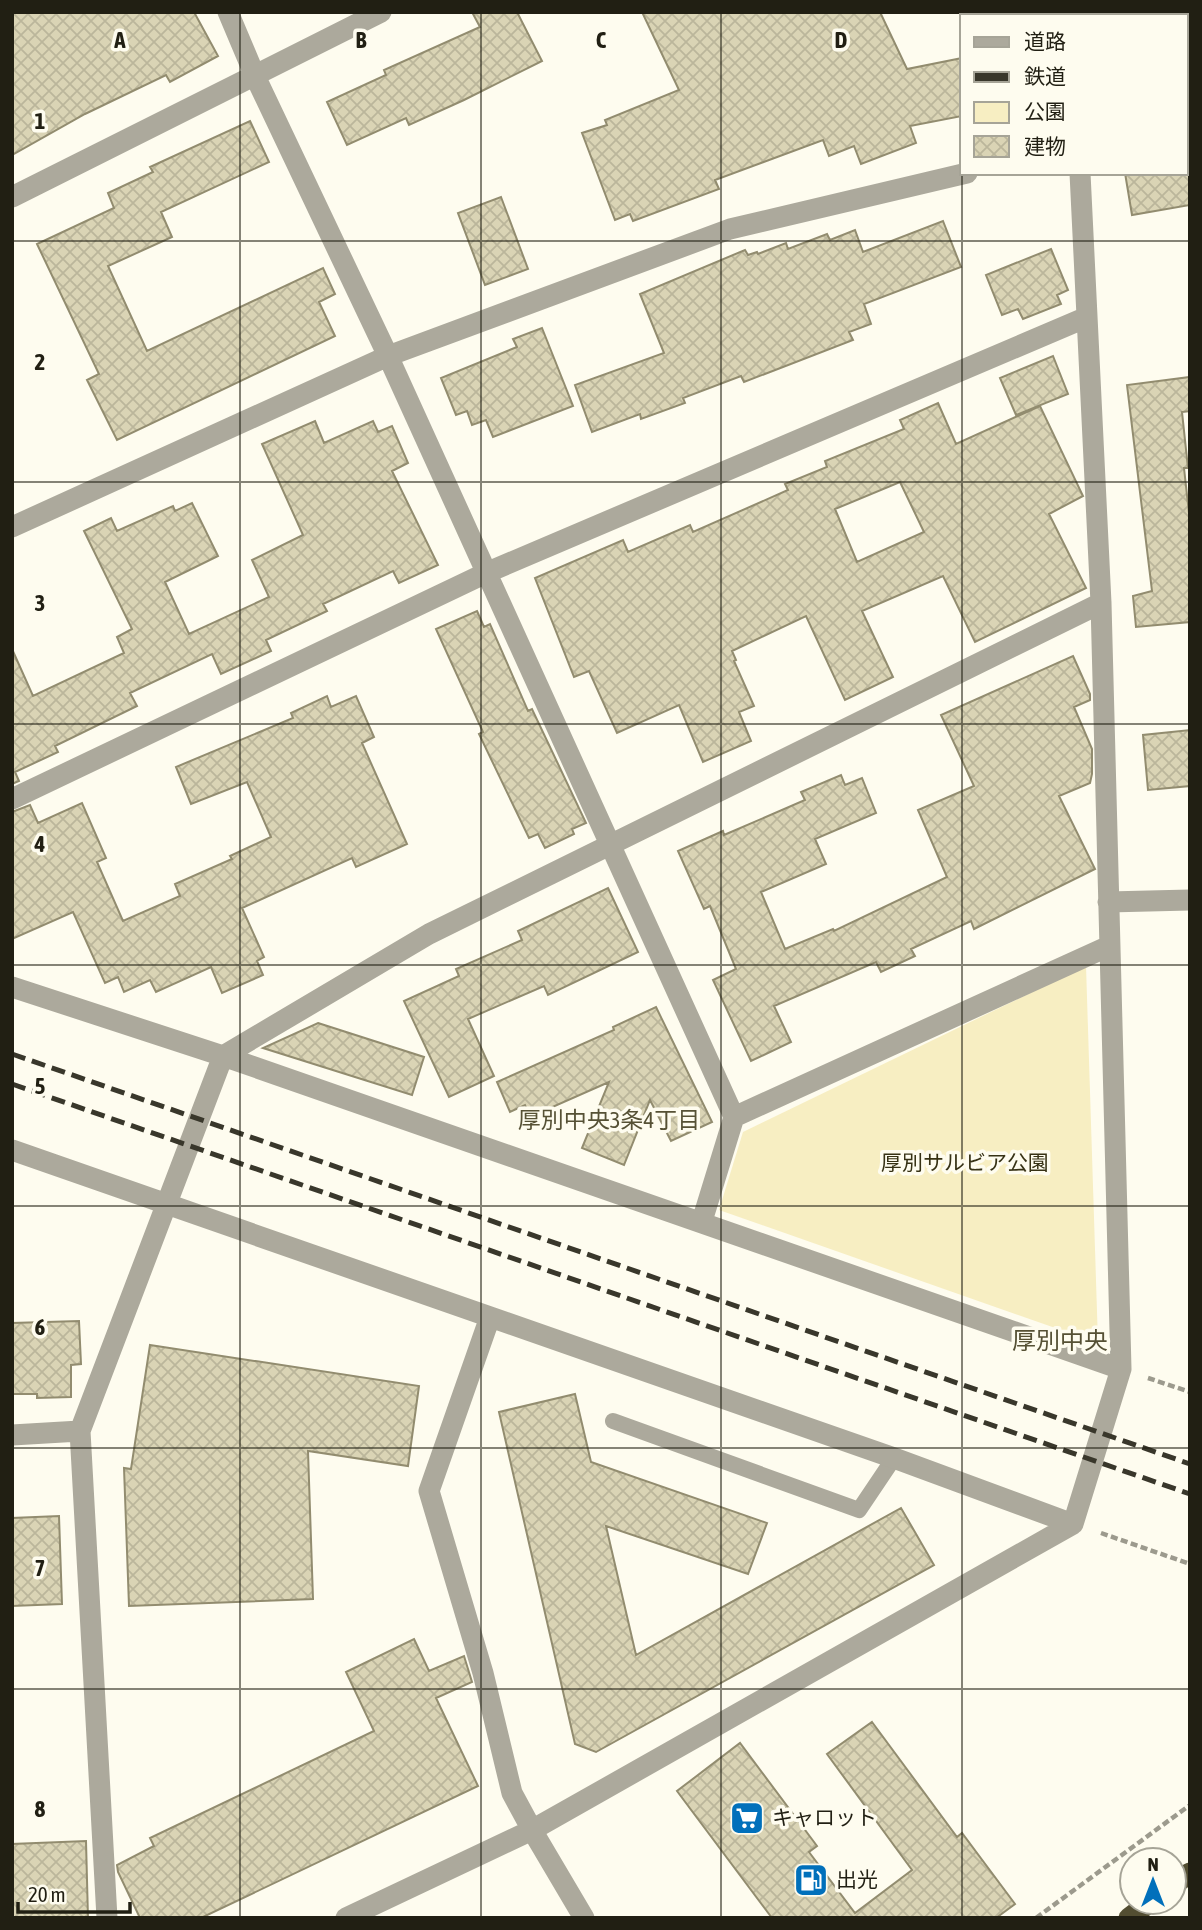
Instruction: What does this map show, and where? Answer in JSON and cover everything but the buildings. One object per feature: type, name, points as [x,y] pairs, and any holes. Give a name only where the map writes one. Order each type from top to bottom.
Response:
[{"type":"street","points":[[228,12],[255,76],[388,356],[613,846],[734,1117],[702,1221]]},
{"type":"street","points":[[12,197],[381,12]]},
{"type":"street","points":[[12,527],[388,356],[730,229],[960,175]]},
{"type":"street","points":[[346,1918],[531,1830],[1073,1524],[1121,1369],[1101,603],[1080,175]]},
{"type":"street","points":[[12,799],[486,573],[1087,317]]},
{"type":"street","points":[[107,1918],[80,1431],[223,1056],[429,934],[613,846],[1101,603]]},
{"type":"street","points":[[1108,902],[1190,900]]},
{"type":"street","points":[[734,1117],[1109,946]]},
{"type":"street","points":[[12,987],[223,1056],[1121,1369]]},
{"type":"street","points":[[12,1150],[894,1458],[1073,1524]]},
{"type":"street","points":[[490,1317],[429,1491],[483,1673],[512,1793],[584,1918]]},
{"type":"street","points":[[12,1434],[80,1431]]},
{"type":"lane","points":[[613,1421],[859,1510],[894,1458]]},
{"type":"path","points":[[1121,1369],[1190,1392]]},
{"type":"path","points":[[1073,1524],[1190,1564]]},
{"type":"path","points":[[1035,1918],[1190,1805]]},
{"type":"green space","name":"厚別サルビア公園","points":[[1086,966],[1098,1343],[719,1210],[743,1132]]},
{"type":"railway","points":[[12,1054],[1190,1464]]},
{"type":"railway","points":[[12,1084],[1190,1494]]},
{"type":"place","name":"キャロット","points":[[747,1818]]},
{"type":"place","name":"出光","points":[[811,1880]]},
{"type":"district","name":"厚別中央3条4丁目","points":[[609,1120]]},
{"type":"district","name":"厚別中央","points":[[1060,1341]]}]
